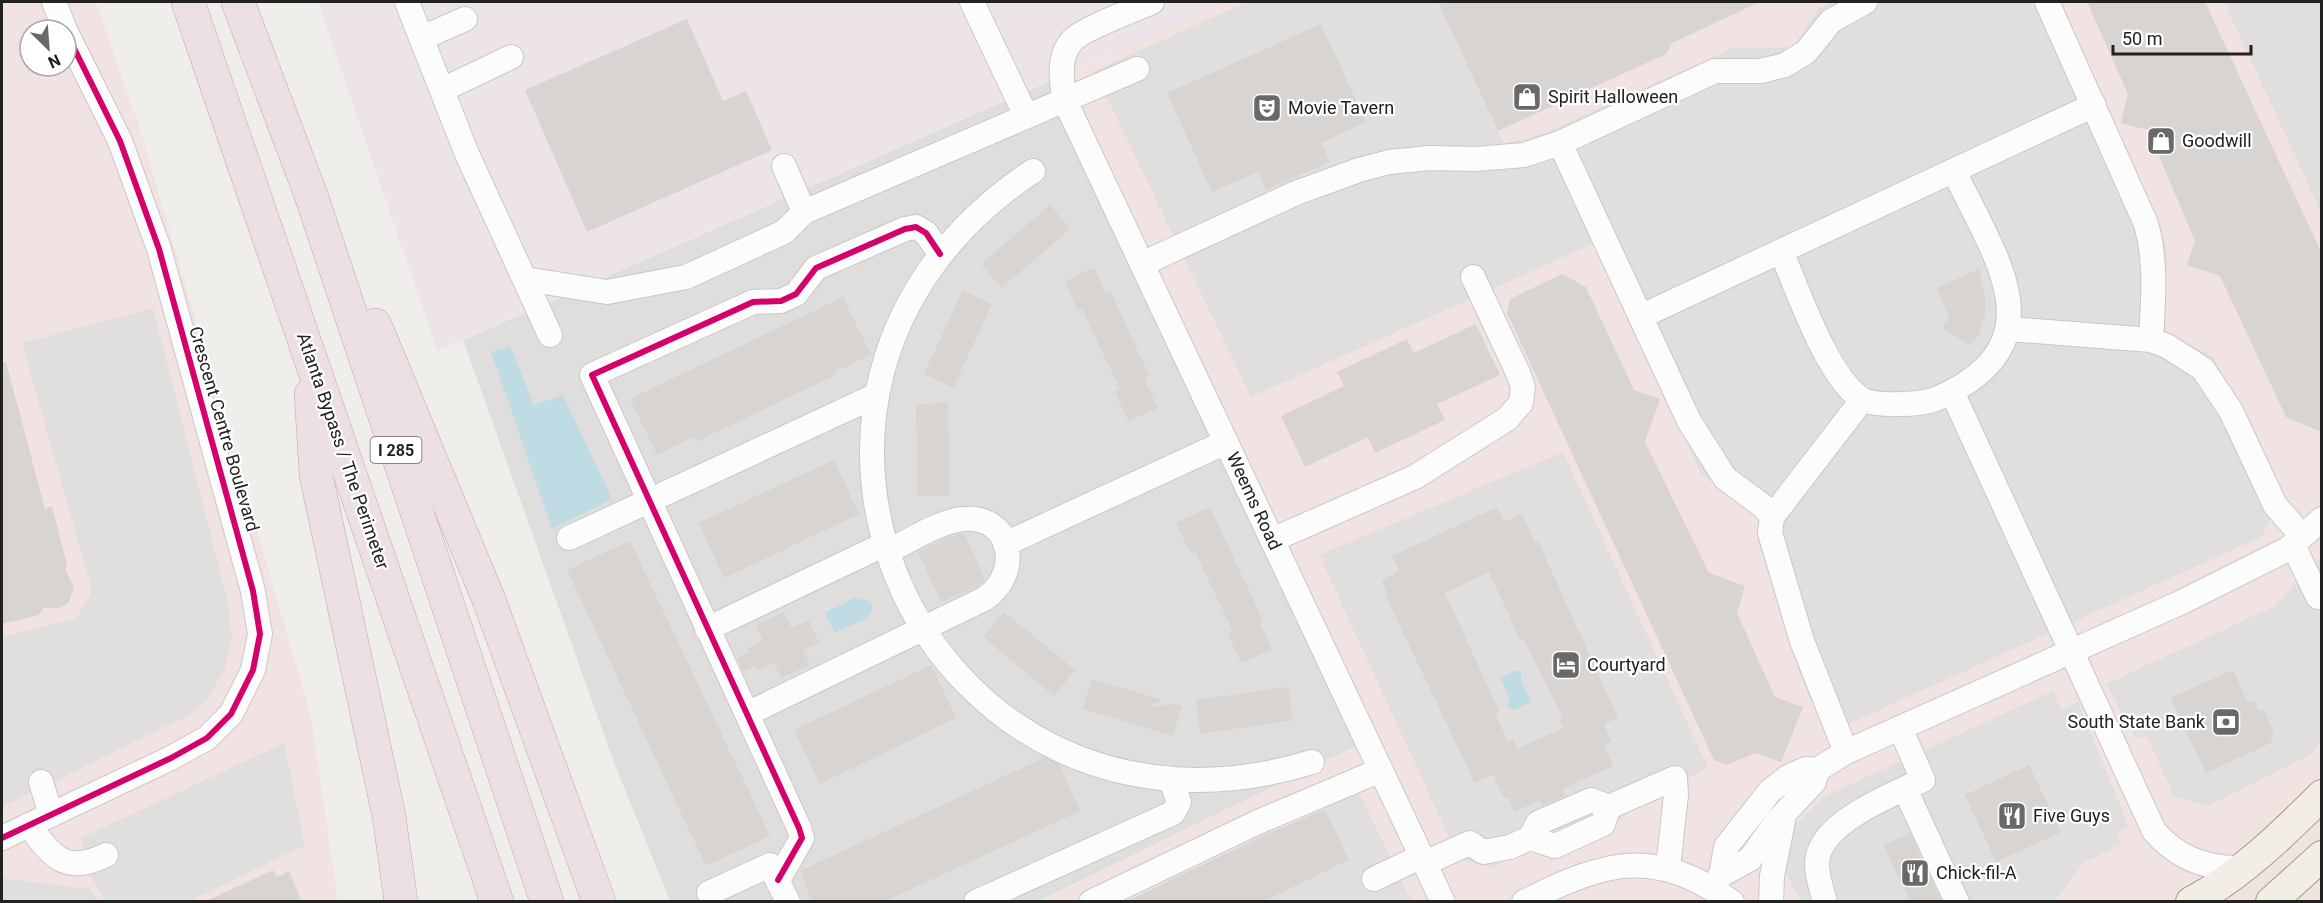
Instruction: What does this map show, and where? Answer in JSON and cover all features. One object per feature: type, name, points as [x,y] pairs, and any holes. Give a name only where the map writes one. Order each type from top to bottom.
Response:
[{"type":"highway","name":"Atlanta Bypass / The Perimeter","points":[[188,2],[497,902]]},
{"type":"highway","name":"I 285","points":[[238,2],[312,198],[546,902]]},
{"type":"highway","points":[[312,198],[378,331],[489,600],[599,902]]},
{"type":"highway","points":[[307,347],[316,474],[389,816],[401,902]]},
{"type":"main road","points":[[2208,898],[2291,827],[2322,795]]},
{"type":"main road","points":[[2271,902],[2292,891],[2322,856]]},
{"type":"street","name":"Crescent Centre Boulevard","points":[[54,2],[61,18]]},
{"type":"street","points":[[407,2],[467,154],[550,335]]},
{"type":"street","points":[[972,2],[1026,116]]},
{"type":"street","name":"Weems Road","points":[[1152,2],[1073,39],[1062,61],[1060,79],[1065,101],[1443,902]]},
{"type":"street","points":[[1142,264],[1296,194],[1359,170],[1389,162],[1430,158],[1476,159],[1524,155],[1560,143],[1715,71],[1761,71],[1797,59],[1831,21],[1865,2]]},
{"type":"street","points":[[2047,2],[2135,193],[2151,241],[2154,281],[2151,340]]},
{"type":"street","points":[[422,38],[465,19]]},
{"type":"street","name":"Crescent Centre Boulevard","points":[[2,838],[207,738],[231,714],[253,670],[260,634],[254,591],[159,249],[120,141],[78,55]]},
{"type":"street","points":[[442,90],[511,57]]},
{"type":"street","points":[[525,279],[607,292],[686,277],[784,232],[804,212],[1137,69]]},
{"type":"street","points":[[1642,316],[2094,105]]},
{"type":"street","points":[[1560,143],[1689,421],[1725,478],[1764,507],[1772,517]]},
{"type":"street","points":[[784,166],[804,212]]},
{"type":"street","points":[[1033,171],[982,208],[940,254],[922,279],[894,335],[877,396],[872,458],[874,489],[885,543],[897,579],[923,630],[965,683],[1013,723],[1040,740],[1097,765],[1127,773],[1171,780],[1220,781],[1252,777],[1312,762]]},
{"type":"street","points":[[1781,251],[1820,339],[1842,381],[1862,400],[1908,405],[1929,402],[1952,392],[1970,381],[1985,366],[2000,348],[2008,329],[2006,280],[1954,171]]},
{"type":"street","points":[[783,891],[802,838],[748,713],[707,629],[592,375],[753,302],[781,301],[796,294],[808,282],[816,268],[905,229],[916,227],[926,233],[940,254]]},
{"type":"street","points":[[1272,540],[1415,477],[1508,419],[1521,403],[1523,387],[1518,373],[1473,277]]},
{"type":"street","points":[[2008,329],[2151,340],[2167,346],[2203,369],[2231,411],[2275,505],[2298,540],[2318,597]]},
{"type":"street","points":[[1952,392],[2073,650],[2154,831],[2177,854],[2218,868],[2241,868]]},
{"type":"street","points":[[569,538],[877,396]]},
{"type":"street","points":[[1846,752],[1806,650],[1773,550],[1770,533],[1772,517],[1862,400]]},
{"type":"street","points":[[1005,544],[1226,442]]},
{"type":"street","points":[[707,629],[885,543],[947,508],[964,508],[974,519],[992,528],[1005,544],[1009,566],[1001,586],[984,599],[748,713]]},
{"type":"street","points":[[1717,891],[1726,847],[1770,791],[1788,777],[1806,769],[1817,770],[1846,752],[2182,602],[2298,540],[2322,519]]},
{"type":"street","points":[[1825,902],[1817,865],[1819,852],[1827,837],[1845,822],[1923,780],[1900,728]]},
{"type":"street","points":[[1091,902],[1258,822],[1381,770]]},
{"type":"street","points":[[1717,891],[1750,859],[1786,812],[1814,782],[1817,770]]},
{"type":"street","points":[[1374,879],[1470,843],[1483,852],[1491,852],[1530,838],[1538,824],[1591,800],[1609,807],[1675,778],[1676,795],[1668,868]]},
{"type":"street","points":[[976,902],[1173,813],[1179,802],[1171,780]]},
{"type":"street","points":[[41,782],[51,815]]},
{"type":"street","points":[[1905,789],[1957,902]]},
{"type":"street","points":[[1771,902],[1778,837],[1786,812]]},
{"type":"street","points":[[29,825],[47,850],[68,864],[86,865],[106,855]]},
{"type":"street","points":[[1524,902],[1565,881],[1627,864],[1668,868],[1717,891]]},
{"type":"street","points":[[709,893],[770,865],[783,891]]},
{"type":"shaded area","points":[[2,2],[96,2],[141,132],[311,716],[338,901],[2,902]]},
{"type":"shaded area","points":[[318,2],[1227,2],[437,351]]},
{"type":"shaded area","points":[[1227,2],[2321,2],[2321,901],[1039,902],[1369,740],[1052,80]]},
{"type":"shaded area","points":[[1247,2],[1438,2],[1504,144],[1542,134],[1733,48],[1793,47],[1819,8],[1833,2],[2059,2],[2158,220],[2167,249],[2165,331],[2213,357],[2284,495],[2261,537],[1826,734],[1798,670],[1785,612],[1757,541],[1761,516],[1701,474],[1595,243],[1251,397],[1094,71]]},
{"type":"shaded area","points":[[2224,2],[2321,2],[2321,212]]},
{"type":"shaded area","points":[[1052,80],[1369,740],[1039,901],[670,901],[613,760],[463,340]]},
{"type":"shaded area","points":[[153,308],[227,599],[232,636],[225,670],[206,700],[189,715],[2,807],[2,637],[77,618],[92,591],[22,343]]},
{"type":"shaded area","points":[[1563,452],[1708,768],[1633,803],[1612,828],[1524,846],[1493,868],[1459,859],[1319,555]]},
{"type":"shaded area","points":[[2321,557],[2321,739],[2311,755],[2209,806],[2174,797],[2147,736],[2136,739],[2106,684],[2273,607]]},
{"type":"shaded area","points":[[2053,691],[2061,710],[2078,702],[2129,827],[2118,832],[2121,845],[2084,862],[2055,901],[1802,901],[1785,872],[1795,825],[1823,797]]},
{"type":"shaded area","points":[[284,743],[305,845],[190,901],[105,901],[92,879],[81,838]]},
{"type":"shaded area","points":[[1358,790],[1411,901],[1262,902],[1349,860],[1322,801]]},
{"type":"shaded area","points":[[2,878],[90,889],[98,901],[2,901]]},
{"type":"water","points":[[510,346],[534,405],[563,395],[612,499],[552,529],[491,352]]},
{"type":"water","points":[[854,598],[870,601],[873,609],[867,618],[835,633],[825,613]]},
{"type":"water","points":[[1516,670],[1521,672],[1521,680],[1531,702],[1514,710],[1507,706],[1510,699],[1500,678]]},
{"type":"building","name":"Spirit Halloween","points":[[1438,2],[1760,2],[1672,43],[1666,54],[1498,131]]},
{"type":"building","points":[[2087,2],[2205,2],[2322,254],[2322,432],[2286,417],[2220,276],[2187,265],[2195,241],[2148,130],[2121,123],[2128,94]]},
{"type":"building","points":[[687,19],[723,101],[746,91],[772,150],[587,232],[525,90]]},
{"type":"building","name":"Movie Tavern","points":[[1321,24],[1366,122],[1321,143],[1330,162],[1266,190],[1258,172],[1212,192],[1167,93]]},
{"type":"building","points":[[1050,205],[1070,229],[1002,288],[981,264]]},
{"type":"building","points":[[1094,268],[1106,294],[1111,292],[1149,376],[1144,378],[1158,408],[1128,421],[1115,391],[1120,389],[1082,309],[1078,310],[1065,281]]},
{"type":"building","points":[[1979,269],[1985,294],[1985,315],[1978,336],[1970,346],[1942,327],[1949,318],[1937,288]]},
{"type":"building","points":[[1562,274],[1586,287],[1634,390],[1660,399],[1645,442],[1709,573],[1745,586],[1737,613],[1775,697],[1803,707],[1781,762],[1755,753],[1727,765],[1714,760],[1507,313],[1510,299]]},
{"type":"building","points":[[963,290],[992,304],[953,388],[924,374]]},
{"type":"building","points":[[843,297],[871,355],[834,372],[835,375],[696,442],[694,437],[657,455],[630,399]]},
{"type":"building","points":[[1476,324],[1500,375],[1437,404],[1445,420],[1375,453],[1368,437],[1305,467],[1281,416],[1344,386],[1337,372],[1407,339],[1414,353]]},
{"type":"building","points":[[6,362],[45,509],[52,506],[67,565],[65,569],[74,587],[69,602],[60,608],[43,608],[39,615],[2,624],[2,363]]},
{"type":"building","points":[[948,403],[950,495],[917,496],[916,404]]},
{"type":"building","points":[[834,460],[859,514],[724,578],[699,523]]},
{"type":"building","points":[[1210,507],[1263,621],[1260,623],[1272,649],[1241,663],[1228,634],[1233,632],[1195,551],[1190,553],[1176,523]]},
{"type":"building","name":"Courtyard","points":[[1497,507],[1504,522],[1522,514],[1535,542],[1538,541],[1618,718],[1604,724],[1611,741],[1604,745],[1613,766],[1562,789],[1565,796],[1543,805],[1540,800],[1514,812],[1508,797],[1504,799],[1493,774],[1475,783],[1386,597],[1388,596],[1381,580],[1399,571],[1392,556]],"holes":[[[1489,572],[1520,639],[1523,638],[1563,718],[1559,720],[1563,728],[1517,749],[1513,740],[1508,742],[1495,713],[1499,711],[1445,593]]]},
{"type":"building","points":[[964,533],[985,579],[978,586],[941,602],[918,552],[945,538]]},
{"type":"building","points":[[630,541],[770,836],[706,866],[567,570]]},
{"type":"building","points":[[784,612],[791,628],[809,620],[819,643],[803,650],[810,665],[781,678],[774,662],[757,670],[755,666],[743,672],[737,658],[749,652],[747,648],[763,641],[756,625]]},
{"type":"building","points":[[1004,612],[1075,670],[1054,696],[983,637]]},
{"type":"building","points":[[931,665],[956,718],[820,784],[794,730]]},
{"type":"building","name":"South State Bank","points":[[2233,670],[2248,703],[2254,701],[2259,711],[2264,709],[2274,732],[2270,735],[2273,742],[2206,773],[2170,698]]},
{"type":"building","points":[[1092,679],[1162,700],[1147,707],[1173,704],[1182,706],[1173,736],[1083,709]]},
{"type":"building","points":[[1288,687],[1293,720],[1200,734],[1196,700]]},
{"type":"building","points":[[1046,757],[1059,764],[1080,811],[883,902],[812,902],[800,871]]},
{"type":"building","points":[[2029,765],[2061,832],[1996,862],[1965,795]]},
{"type":"building","points":[[1325,809],[1349,860],[1262,902],[1125,902],[1264,835]]},
{"type":"building","name":"Chick-fil-A","points":[[1910,833],[1941,902],[1910,902],[1884,845]]},
{"type":"building","points":[[273,870],[277,877],[289,871],[302,902],[204,902]]},
{"type":"cycle path","points":[[2,838],[171,758],[207,738],[231,714],[253,670],[260,634],[253,591],[159,249],[120,141],[78,56]]},
{"type":"cycle path","points":[[778,880],[802,838],[799,828],[592,375],[753,302],[781,301],[796,294],[816,268],[905,229],[916,227],[926,233],[940,254]]},
{"type":"place","name":"Spirit Halloween","points":[[1527,97]]},
{"type":"place","name":"Movie Tavern","points":[[1267,108]]},
{"type":"place","name":"Goodwill","points":[[2161,141]]},
{"type":"place","name":"Courtyard","points":[[1566,665]]},
{"type":"place","name":"South State Bank","points":[[2226,722]]},
{"type":"place","name":"Five Guys","points":[[2012,816]]},
{"type":"place","name":"Chick-fil-A","points":[[1915,873]]}]
